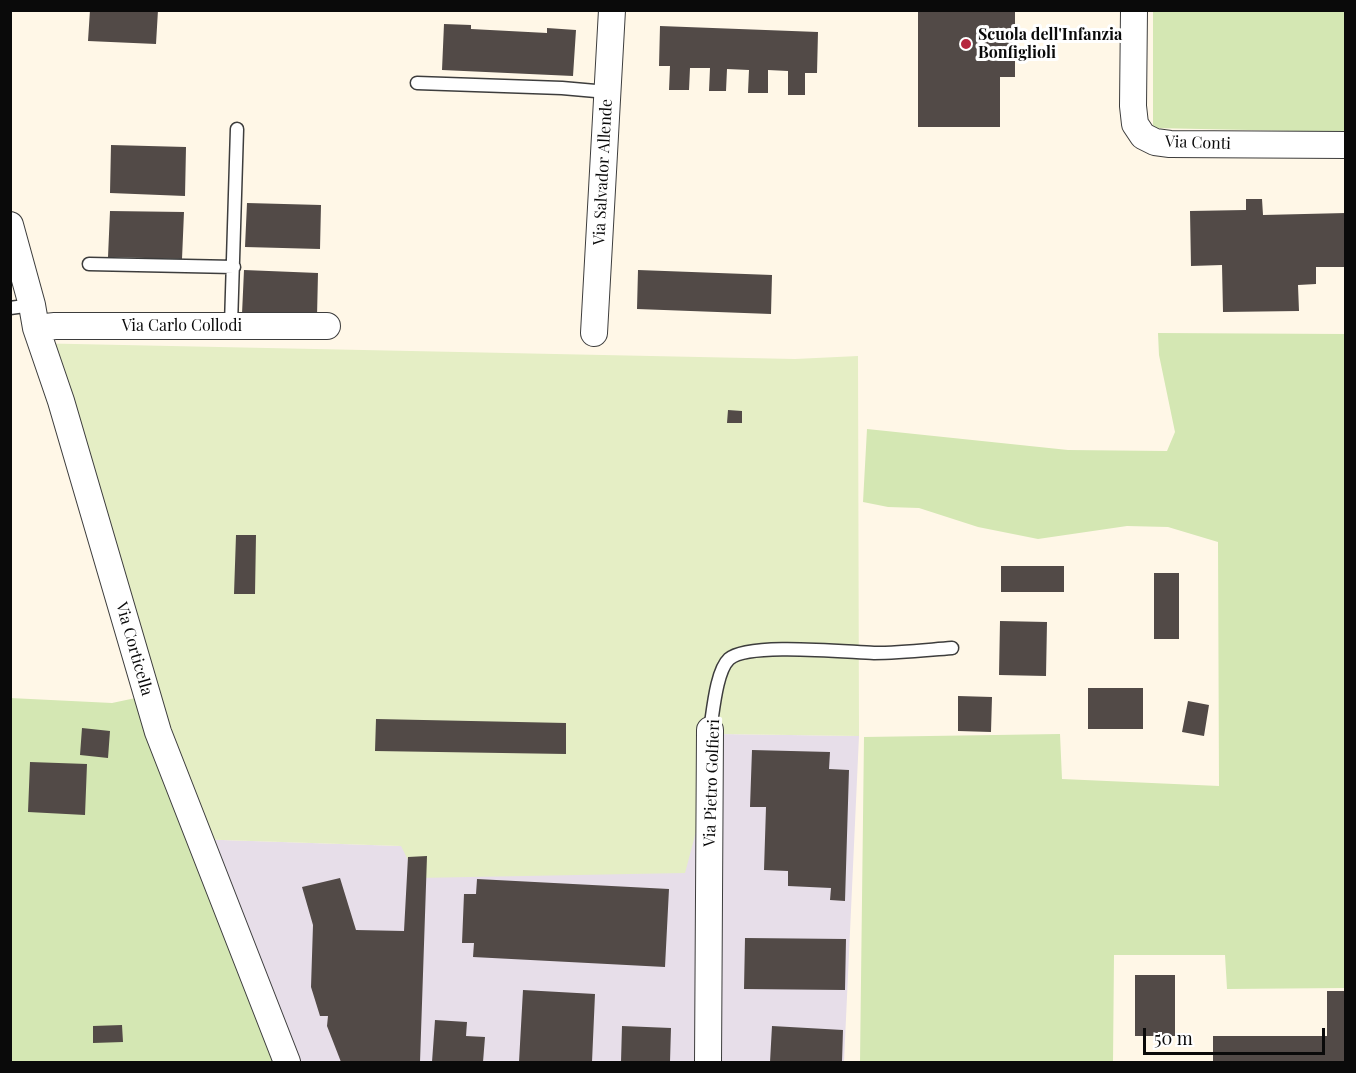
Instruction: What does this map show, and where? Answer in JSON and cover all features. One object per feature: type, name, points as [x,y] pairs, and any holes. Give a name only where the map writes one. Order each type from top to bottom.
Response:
[{"type":"street","name":"Via Salvador Allende","points":[[594,333],[612,10]]},
{"type":"street","name":"Via Conti","points":[[1134,10],[1133,106],[1135,124],[1143,136],[1155,142],[1170,144],[1346,145]]},
{"type":"street","name":"Via Corticella","points":[[10,225],[26,314],[61,401],[158,732],[287,1062]]},
{"type":"street","name":"Via Carlo Collodi","points":[[26,314],[231,325],[327,326]]},
{"type":"street","name":"Via Pietro Golfieri","points":[[708,1062],[710,730]]},
{"type":"lane","points":[[417,83],[562,88],[607,92]]},
{"type":"lane","points":[[231,325],[237,129]]},
{"type":"lane","points":[[89,264],[234,267]]},
{"type":"lane","name":"Via Pietro Golfieri","points":[[710,730],[722,671],[729,659],[740,654],[760,650],[876,653],[952,648]]},
{"type":"shaded area","points":[[722,734],[859,736],[844,1062],[283,1062],[193,839],[401,846]]},
{"type":"green space","points":[[1153,11],[1345,11],[1345,132],[1153,128]]},
{"type":"green space","points":[[1158,333],[1345,334],[1345,988],[1227,989],[1225,955],[1114,955],[1113,1062],[860,1062],[864,737],[1060,734],[1062,779],[1219,786],[1218,542],[1168,527],[1127,526],[1038,539],[978,527],[919,508],[888,507],[863,502],[867,429],[1068,450],[1167,451],[1175,432],[1159,355]]},
{"type":"green space","points":[[27,343],[795,359],[858,356],[859,736],[722,734],[685,873],[417,878],[401,846],[193,839]]},
{"type":"green space","points":[[145,696],[283,1062],[11,1062],[10,698],[112,703]]},
{"type":"building","points":[[90,10],[158,10],[156,44],[88,41]]},
{"type":"building","name":"Scuola dell'Infanzia Bonfiglioli","points":[[918,10],[1015,10],[1015,77],[1000,77],[1000,127],[918,127]]},
{"type":"building","points":[[444,24],[471,25],[471,29],[547,33],[547,28],[576,30],[573,76],[442,70]]},
{"type":"building","points":[[660,26],[818,32],[817,73],[805,73],[805,95],[788,95],[788,71],[768,70],[768,93],[748,93],[749,70],[727,69],[726,91],[709,91],[710,68],[690,68],[689,90],[669,90],[670,66],[659,66]]},
{"type":"building","points":[[111,145],[186,147],[185,196],[110,193]]},
{"type":"building","points":[[1246,199],[1262,199],[1263,215],[1346,213],[1346,267],[1316,267],[1316,284],[1298,285],[1299,311],[1223,312],[1222,265],[1191,266],[1190,211],[1246,210]]},
{"type":"building","points":[[247,203],[321,205],[320,249],[245,247]]},
{"type":"building","points":[[110,211],[184,212],[182,259],[108,257]]},
{"type":"building","points":[[244,270],[318,273],[317,317],[242,314]]},
{"type":"building","points":[[638,270],[772,275],[771,314],[637,309]]},
{"type":"building","points":[[728,410],[742,411],[742,423],[727,423]]},
{"type":"building","points":[[236,535],[256,535],[255,594],[234,594]]},
{"type":"building","points":[[1001,566],[1064,566],[1064,592],[1001,592]]},
{"type":"building","points":[[1154,573],[1179,573],[1179,639],[1154,639]]},
{"type":"building","points":[[1000,621],[1047,622],[1046,676],[999,675]]},
{"type":"building","points":[[1088,688],[1143,688],[1143,729],[1088,729]]},
{"type":"building","points":[[958,696],[992,697],[991,732],[958,731]]},
{"type":"building","points":[[1188,701],[1209,705],[1204,736],[1182,732]]},
{"type":"building","points":[[376,719],[566,723],[566,754],[375,751]]},
{"type":"building","points":[[82,728],[110,731],[108,758],[80,755]]},
{"type":"building","points":[[752,750],[830,752],[829,769],[849,770],[845,901],[830,900],[831,888],[788,886],[788,871],[764,870],[766,807],[750,807]]},
{"type":"building","points":[[30,762],[87,764],[85,815],[28,812]]},
{"type":"building","points":[[427,856],[420,1062],[341,1062],[327,1026],[328,1016],[320,1016],[311,987],[313,925],[302,887],[340,878],[356,930],[404,931],[408,857]]},
{"type":"building","points":[[477,879],[669,889],[665,967],[473,957],[474,943],[462,943],[464,894],[476,894]]},
{"type":"building","points":[[745,938],[846,939],[845,990],[744,989]]},
{"type":"building","points":[[1135,975],[1175,975],[1175,1036],[1135,1036]]},
{"type":"building","points":[[523,990],[595,994],[592,1062],[519,1062]]},
{"type":"building","points":[[1327,991],[1346,991],[1346,1062],[1213,1062],[1213,1036],[1327,1036]]},
{"type":"building","points":[[435,1020],[467,1022],[466,1036],[485,1037],[483,1062],[432,1062]]},
{"type":"building","points":[[122,1025],[123,1042],[93,1043],[93,1026]]},
{"type":"building","points":[[622,1026],[671,1028],[670,1062],[621,1062]]},
{"type":"building","points":[[772,1026],[843,1030],[842,1062],[770,1062]]},
{"type":"place","name":"Scuola dell'Infanzia Bonfiglioli","points":[[966,44]]}]
